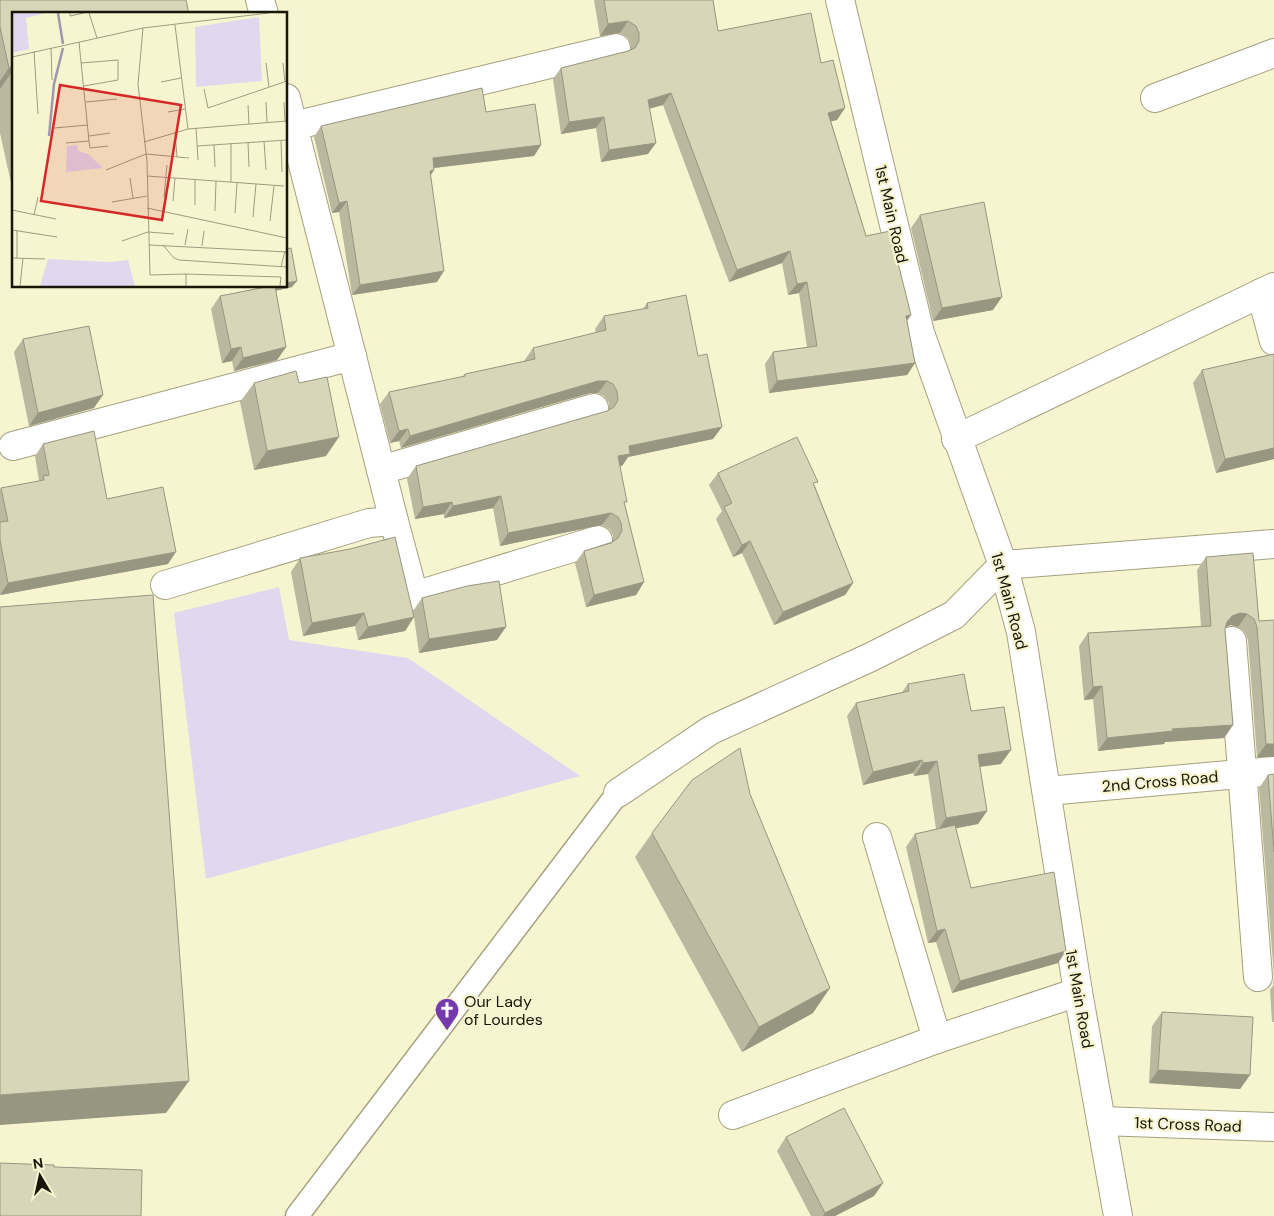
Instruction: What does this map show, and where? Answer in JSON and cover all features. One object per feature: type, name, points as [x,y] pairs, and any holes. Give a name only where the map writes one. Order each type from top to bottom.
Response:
[{"type":"street","name":"1st Main Road","points":[[840,0],[920,333],[956,439],[1003,565],[1021,632],[1078,992],[1118,1216]]},
{"type":"street","points":[[293,126],[616,48]]},
{"type":"street","points":[[1155,98],[1274,53]]},
{"type":"street","points":[[288,106],[414,596],[598,540]]},
{"type":"street","points":[[956,439],[1267,290],[1274,341]]},
{"type":"street","points":[[13,446],[352,356]]},
{"type":"street","points":[[381,470],[594,408]]},
{"type":"street","points":[[165,585],[369,523],[394,521]]},
{"type":"street","points":[[618,793],[711,730],[871,657],[954,615],[1003,565],[1274,544]]},
{"type":"street","points":[[1232,640],[1258,977]]},
{"type":"street","name":"2nd Cross Road","points":[[1047,791],[1274,771]]},
{"type":"street","points":[[877,836],[937,1039]]},
{"type":"street","points":[[733,1115],[937,1039],[1078,992]]},
{"type":"street","name":"1st Cross Road","points":[[1101,1121],[1274,1127]]},
{"type":"lane","points":[[297,1216],[618,793]]},
{"type":"shaded area","points":[[279,587],[289,640],[408,658],[580,776],[206,879],[174,613]]},
{"type":"building","points":[[0,0],[186,0],[189,12],[12,12],[12,67],[9,68],[0,27]]},
{"type":"building","points":[[604,0],[713,0],[718,31],[811,13],[821,63],[833,60],[845,108],[828,113],[866,236],[890,231],[911,315],[906,316],[915,363],[777,381],[773,352],[817,346],[807,282],[797,284],[790,251],[737,270],[671,93],[648,100],[656,143],[609,150],[604,117],[569,122],[561,68],[628,51],[635,48],[639,41],[639,33],[636,26],[628,21],[608,24]]},
{"type":"building","points":[[482,88],[486,112],[535,104],[541,145],[433,158],[434,170],[430,171],[444,271],[360,285],[347,201],[339,203],[321,126]]},
{"type":"building","points":[[984,202],[1002,297],[942,308],[920,215]]},
{"type":"building","points":[[291,248],[297,281],[288,283],[288,249]]},
{"type":"building","points":[[261,288],[275,288],[286,347],[243,358],[241,347],[231,349],[220,296]]},
{"type":"building","points":[[686,295],[698,356],[707,354],[722,427],[629,446],[630,454],[618,456],[627,502],[624,502],[644,582],[594,595],[584,551],[611,543],[618,538],[622,531],[621,523],[618,517],[611,513],[508,533],[501,496],[453,506],[452,502],[423,507],[416,466],[607,411],[614,407],[618,400],[617,391],[613,384],[607,381],[598,381],[410,436],[408,429],[399,431],[389,392],[535,359],[533,348],[606,330],[604,316],[648,308],[647,303]]},
{"type":"building","points":[[89,326],[103,395],[38,413],[23,339]]},
{"type":"building","points":[[1274,354],[1274,448],[1225,459],[1202,370]]},
{"type":"building","points":[[296,371],[299,383],[327,377],[339,437],[267,451],[254,383]]},
{"type":"building","points":[[94,431],[107,499],[163,487],[176,552],[8,583],[0,540],[0,522],[8,521],[1,488],[44,480],[43,476],[49,475],[43,444]]},
{"type":"building","points":[[797,437],[818,482],[813,483],[853,583],[783,612],[750,541],[742,545],[724,507],[732,503],[718,473]]},
{"type":"building","points":[[395,537],[414,617],[368,627],[364,613],[312,623],[300,558],[350,549]]},
{"type":"building","points":[[1253,553],[1259,621],[1274,620],[1274,744],[1266,744],[1257,627],[1254,619],[1247,614],[1240,613],[1232,616],[1227,622],[1225,629],[1233,725],[1172,729],[1173,731],[1107,738],[1102,686],[1093,687],[1088,633],[1211,626],[1206,557]]},
{"type":"building","points":[[499,581],[506,627],[429,639],[422,598],[467,586]]},
{"type":"building","points":[[153,595],[189,1081],[0,1095],[0,607]]},
{"type":"building","points":[[964,674],[971,711],[1004,707],[1011,750],[978,755],[987,811],[946,818],[937,761],[923,763],[922,760],[873,772],[856,703],[909,691],[908,684]]},
{"type":"building","points":[[740,748],[750,794],[830,988],[759,1027],[652,833],[692,780]]},
{"type":"building","points":[[1274,774],[1274,852],[1268,775]]},
{"type":"building","points":[[955,825],[971,888],[1054,872],[1066,951],[960,981],[945,929],[937,931],[915,834]]},
{"type":"building","points":[[1162,1012],[1253,1017],[1250,1075],[1158,1070]]},
{"type":"building","points":[[844,1108],[883,1183],[825,1213],[786,1137]]},
{"type":"building","points":[[0,1163],[142,1170],[141,1216],[0,1216]]},
{"type":"place","name":"Our Lady of Lourdes","points":[[447,1031]]}]
